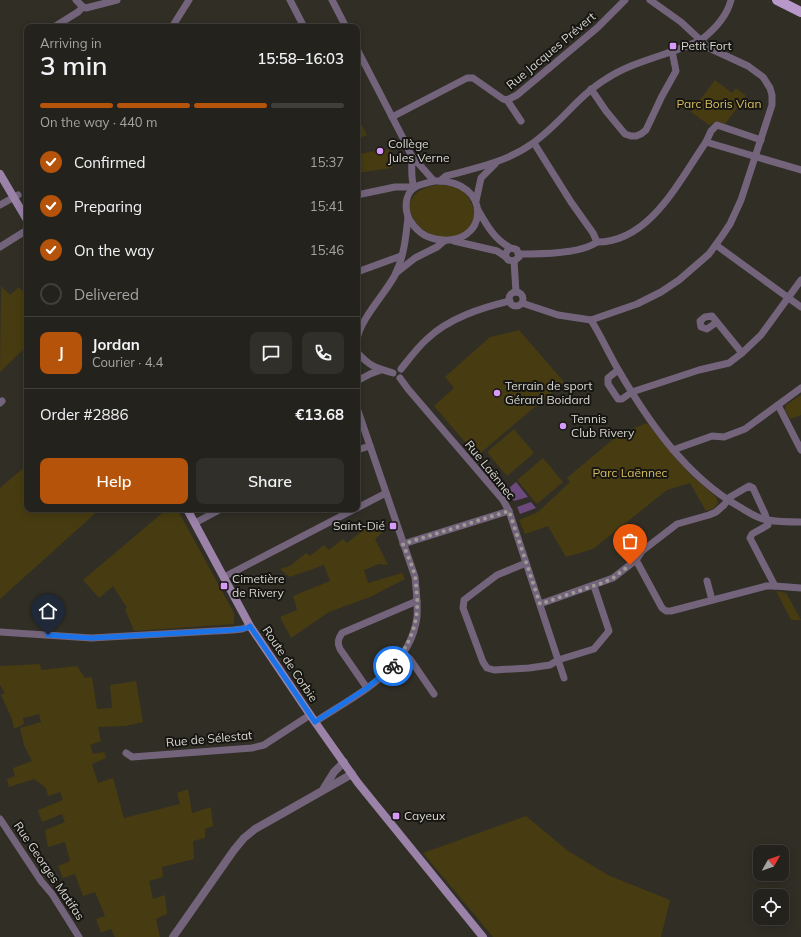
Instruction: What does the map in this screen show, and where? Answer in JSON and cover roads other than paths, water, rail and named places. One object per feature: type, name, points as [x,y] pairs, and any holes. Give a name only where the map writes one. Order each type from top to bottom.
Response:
[{"type":"main road","points":[[777,0],[801,12]]},
{"type":"main road","points":[[0,174],[16,196],[24,213]]},
{"type":"main road","name":"Route de Corbie","points":[[189,512],[250,626],[313,719],[352,774],[483,937]]},
{"type":"street","points":[[76,0],[86,8],[117,0]]},
{"type":"street","points":[[174,24],[189,0]]},
{"type":"street","points":[[290,0],[302,24]]},
{"type":"street","points":[[332,0],[344,24]]},
{"type":"street","name":"Rue Jacques Prévert","points":[[507,100],[517,95],[597,28],[625,0]]},
{"type":"street","points":[[510,301],[515,306],[522,303],[558,315],[591,320],[637,304],[661,292],[689,272],[716,245],[730,224],[741,200],[772,105],[770,88],[763,78],[748,66],[709,48],[681,22],[650,0]]},
{"type":"street","points":[[360,194],[395,187],[414,188],[437,181],[446,176],[496,162],[522,151],[534,143],[553,126],[591,89],[620,70],[701,40],[709,34],[719,22],[731,1]]},
{"type":"street","points":[[59,24],[78,12],[83,7]]},
{"type":"street","points":[[591,89],[606,111],[625,134],[631,136],[641,134],[646,130],[676,71],[672,51]]},
{"type":"street","points":[[360,58],[411,155],[413,166],[411,179],[414,188]]},
{"type":"street","points":[[392,117],[466,78],[472,78],[498,96],[507,100],[521,121]]},
{"type":"street","points":[[519,254],[569,251],[591,246],[597,242],[608,241],[628,234],[652,218],[661,208],[706,142],[710,131],[717,125],[761,140]]},
{"type":"street","points":[[706,142],[801,170]]},
{"type":"street","points":[[534,143],[571,202],[593,233],[597,242]]},
{"type":"street","points":[[411,155],[437,181],[458,184],[470,192],[476,201],[478,210],[489,229],[500,241],[510,248],[515,249],[519,254]]},
{"type":"street","points":[[476,201],[481,178],[496,162]]},
{"type":"street","points":[[414,188],[406,201],[406,211],[415,228],[426,236],[444,241],[454,240],[470,233],[476,221],[478,210]]},
{"type":"street","points":[[0,205],[16,196]]},
{"type":"street","points":[[360,330],[396,273],[407,233],[408,217]]},
{"type":"street","points":[[0,247],[24,232]]},
{"type":"street","points":[[454,240],[497,251],[508,260],[514,261],[518,259],[519,254]]},
{"type":"street","points":[[396,273],[415,258],[444,241]]},
{"type":"street","points":[[716,245],[801,307]]},
{"type":"street","points":[[506,257],[506,251],[510,248]]},
{"type":"street","points":[[360,271],[401,256]]},
{"type":"street","points":[[514,261],[516,292]]},
{"type":"street","points":[[618,370],[608,378],[608,384],[618,399],[622,400],[632,392],[699,370],[729,363],[742,353],[761,334],[801,280]]},
{"type":"street","points":[[516,292],[523,296],[522,303]]},
{"type":"street","points":[[510,301],[510,297],[516,292]]},
{"type":"street","points":[[393,373],[396,369],[401,369],[428,337],[449,323],[471,313],[510,301]]},
{"type":"street","points":[[714,319],[742,353]]},
{"type":"street","points":[[591,320],[618,370],[649,420],[673,450],[706,484],[727,500],[757,517],[767,520],[801,522]]},
{"type":"street","points":[[360,355],[369,364],[380,370],[393,373],[395,377],[400,378],[403,374],[401,369]]},
{"type":"street","points":[[360,379],[380,370]]},
{"type":"street","name":"Rue Laënnec","points":[[400,378],[503,500],[509,511],[564,678]]},
{"type":"street","points":[[673,450],[712,436],[724,437],[745,429],[801,388]]},
{"type":"street","points":[[778,405],[801,450]]},
{"type":"street","name":"Rue de Sélestat","points":[[126,753],[132,757],[252,748],[264,744],[313,719],[367,688],[393,667],[403,653],[411,638],[417,617],[415,577],[360,417]]},
{"type":"street","points":[[360,449],[370,446]]},
{"type":"street","points":[[540,604],[613,578],[636,560],[642,551],[677,524],[716,512],[724,506],[730,497],[749,486],[753,488],[765,514],[768,525],[752,534],[750,538],[775,586]]},
{"type":"street","points":[[360,507],[386,493]]},
{"type":"street","points":[[403,544],[509,511]]},
{"type":"street","points":[[195,523],[215,512]]},
{"type":"street","points":[[224,578],[350,512]]},
{"type":"street","points":[[636,560],[662,608],[666,611],[671,611],[766,586],[801,588]]},
{"type":"street","points":[[526,563],[497,575],[464,600],[463,608],[483,662],[487,668],[494,670],[550,665],[558,660],[594,649],[609,632],[594,586]]},
{"type":"street","points":[[707,581],[712,600]]},
{"type":"street","points":[[367,688],[340,649],[338,644],[339,636],[342,633],[417,601]]},
{"type":"street","points":[[0,632],[91,638],[233,630],[247,628],[250,626]]},
{"type":"street","points":[[403,653],[410,659],[434,694]]},
{"type":"street","points":[[324,789],[334,772],[344,762]]},
{"type":"street","points":[[173,937],[244,838],[256,829],[352,774]]},
{"type":"street","name":"Rue Georges Matifas","points":[[0,819],[41,881],[52,894],[79,937]]},
{"type":"place","name":"Petit Fort","points":[[673,46]]},
{"type":"place","name":"Collège Jules Verne","points":[[380,151]]},
{"type":"place","name":"Terrain de sport Gérard Boidard","points":[[497,393]]},
{"type":"place","name":"Tennis Club Rivery","points":[[563,426]]},
{"type":"place","name":"Saint-Dié","points":[[393,526]]},
{"type":"place","name":"Cimetière de Rivery","points":[[224,586]]},
{"type":"place","name":"Cayeux","points":[[396,816]]},
{"type":"park label","name":"Parc Boris Vian","points":[[719,104]]},
{"type":"park label","name":"Parc Laënnec","points":[[630,473]]}]
